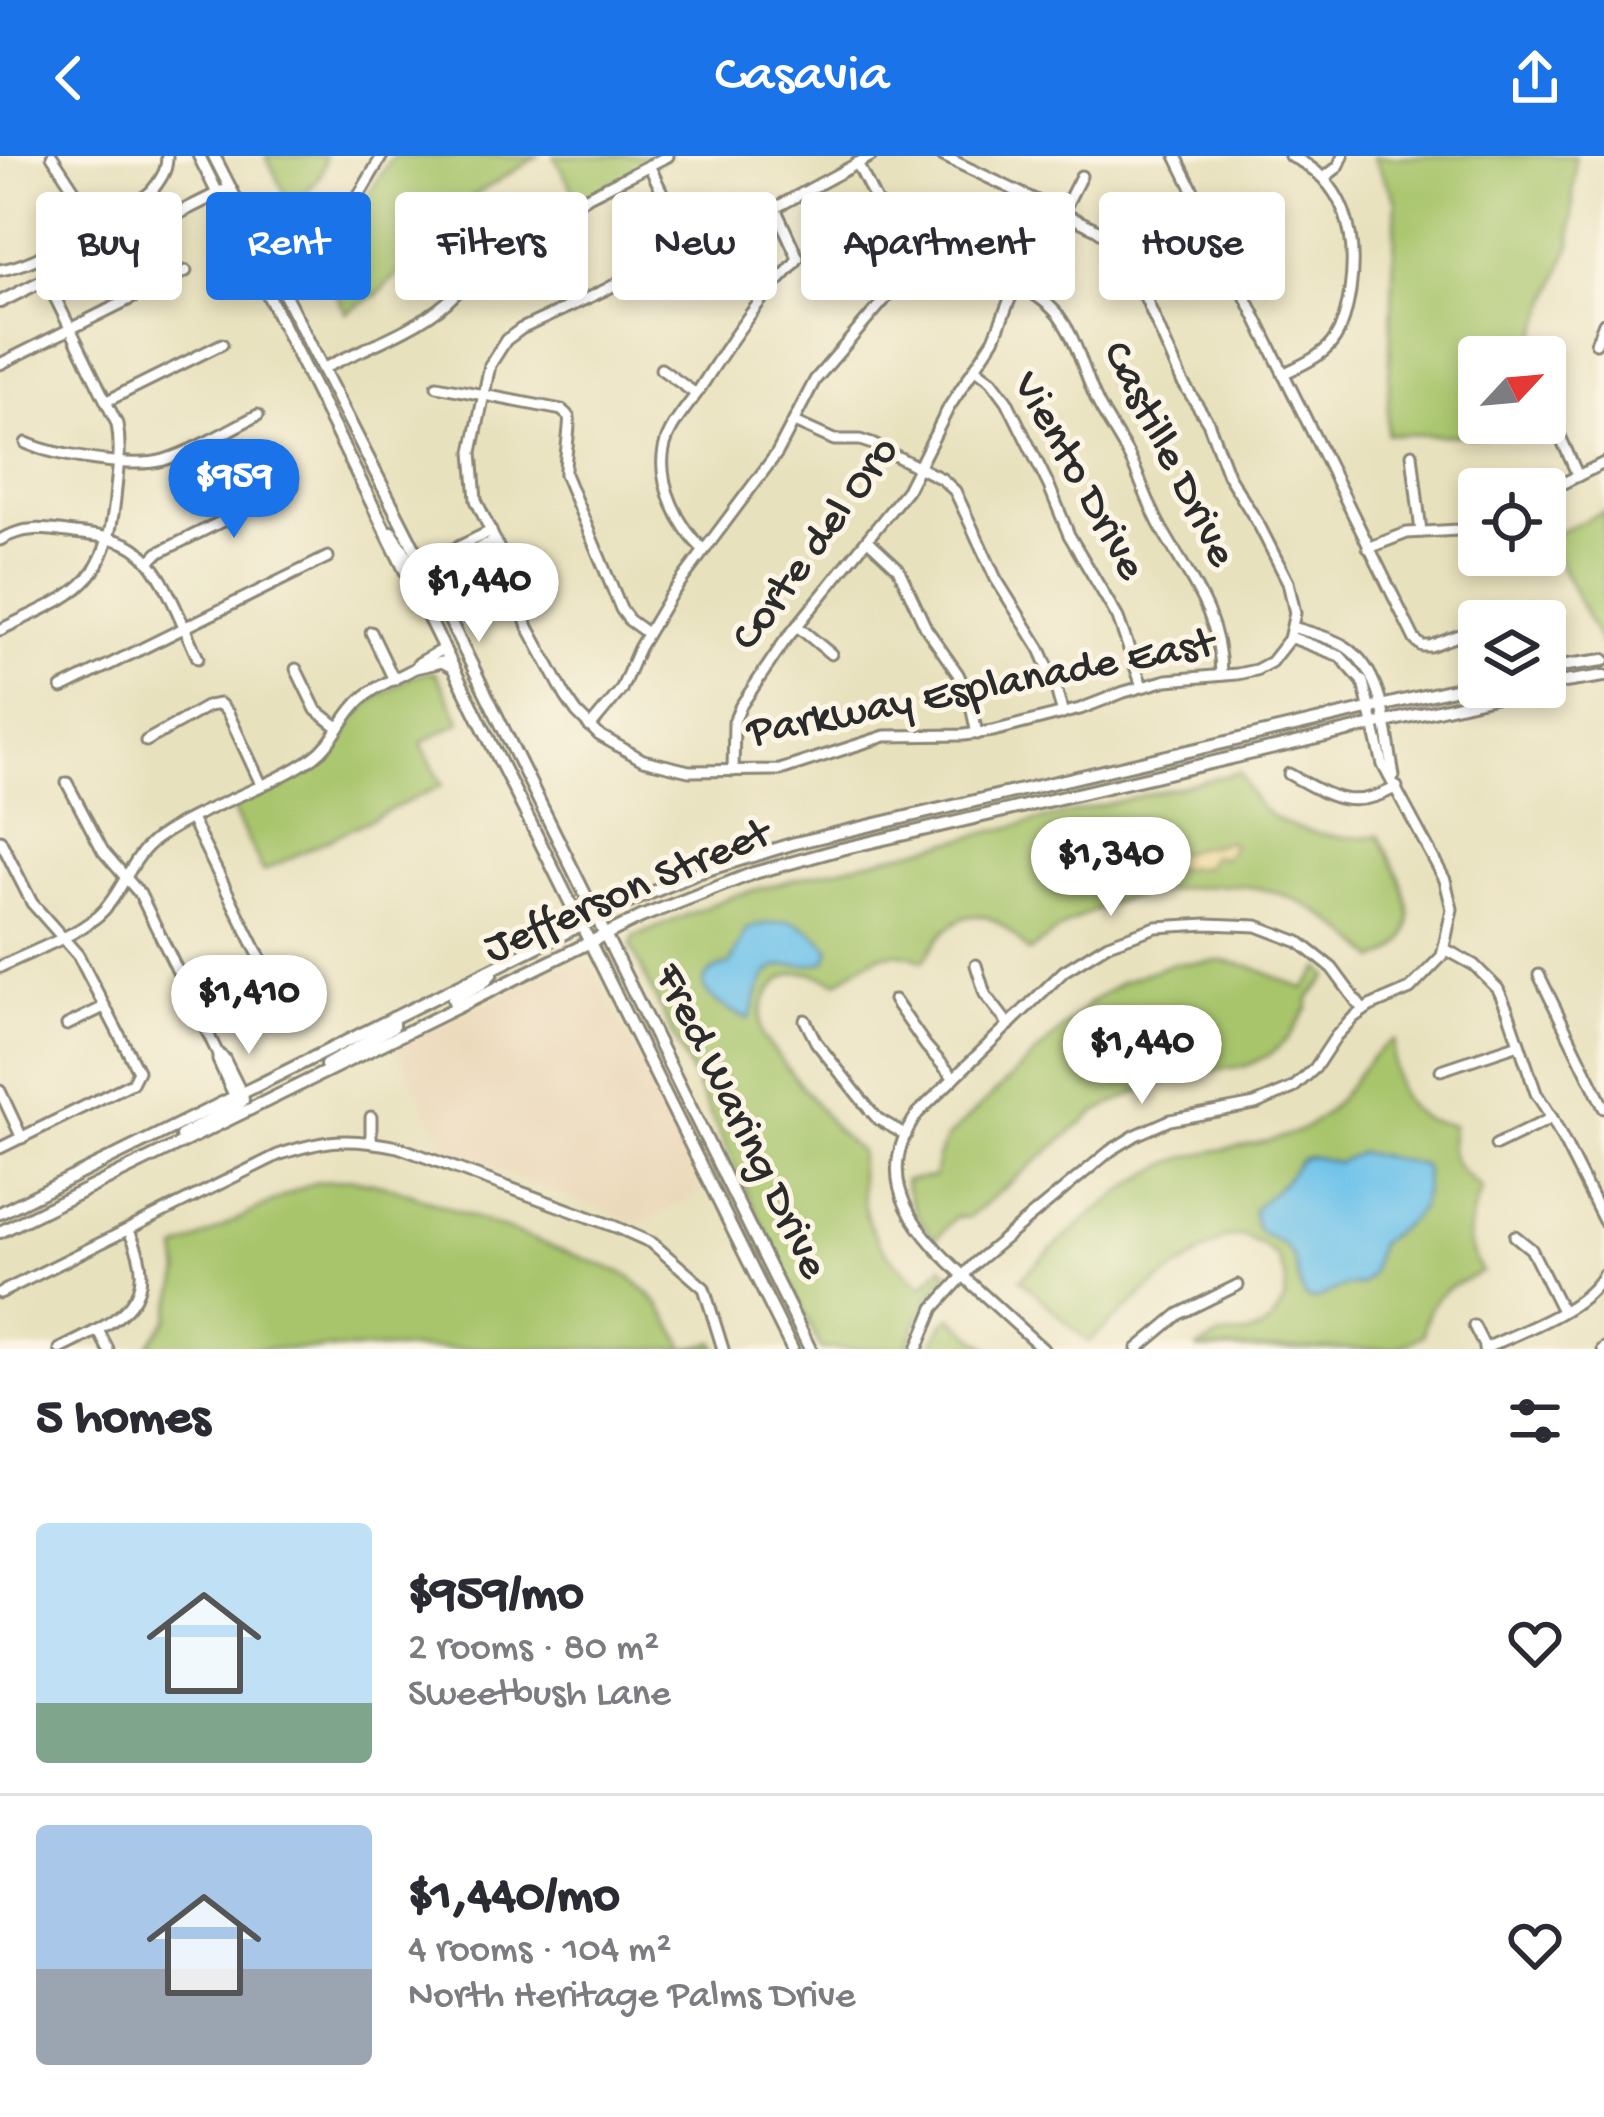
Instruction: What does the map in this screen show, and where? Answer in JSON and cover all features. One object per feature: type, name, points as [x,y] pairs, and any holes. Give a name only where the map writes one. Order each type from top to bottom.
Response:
[{"type":"main road","name":"Fred Waring Drive","points":[[200,156],[224,190]]},
{"type":"main road","name":"Fred Waring Drive","points":[[214,156],[224,190],[377,515],[792,1349]]},
{"type":"main road","points":[[182,211],[224,190]]},
{"type":"main road","points":[[0,302],[36,284]]},
{"type":"main road","name":"Fred Waring Drive","points":[[289,300],[428,569],[810,1349]]},
{"type":"main road","points":[[377,515],[416,573],[428,569]]},
{"type":"main road","points":[[443,649],[456,651],[490,703]]},
{"type":"main road","points":[[1566,665],[1604,660]]},
{"type":"main road","points":[[1566,682],[1604,676]]},
{"type":"main road","name":"Jefferson Street","points":[[0,1232],[589,942],[706,890],[796,860],[1377,715],[1458,690]]},
{"type":"main road","name":"Jefferson Street","points":[[0,1213],[684,878],[751,855],[1458,701]]},
{"type":"main road","points":[[502,767],[516,769],[544,810]]},
{"type":"main road","points":[[456,1007],[454,999],[483,983],[499,966]]},
{"type":"main road","points":[[299,1084],[391,1029],[393,1018]]},
{"type":"main road","points":[[154,1155],[192,1128],[241,1103],[244,1100],[238,1095]]},
{"type":"street","points":[[52,156],[76,192]]},
{"type":"street","points":[[152,192],[167,168],[167,156]]},
{"type":"street","points":[[361,192],[382,156]]},
{"type":"street","points":[[324,368],[430,314],[452,298],[512,234],[668,156]]},
{"type":"street","points":[[777,207],[871,156]]},
{"type":"street","points":[[1283,374],[1328,347],[1340,328],[1352,261],[1350,227],[1340,200],[1325,177],[1291,156]]},
{"type":"street","points":[[1325,177],[1343,156]]},
{"type":"street","points":[[950,157],[1018,192]]},
{"type":"street","points":[[1178,157],[1194,192]]},
{"type":"street","points":[[612,286],[506,340],[490,364],[472,452],[476,500],[528,627],[566,697],[590,727],[621,690],[647,633],[777,453],[815,380],[885,299],[895,251],[856,163]]},
{"type":"street","points":[[649,165],[662,192]]},
{"type":"street","name":"Corte del Oro","points":[[1073,192],[1081,176]]},
{"type":"street","points":[[777,212],[798,258],[777,282]]},
{"type":"street","points":[[917,1349],[934,1308],[963,1275],[1110,1151],[1184,1116],[1267,1101],[1293,1088],[1363,1010],[1410,989],[1432,969],[1445,949],[1452,909],[1445,880],[1383,765],[1373,678],[1358,658],[1333,641],[1291,632],[1294,613],[1288,582],[1228,476],[1208,422],[1182,381],[1126,255],[1111,238],[1075,220]]},
{"type":"street","points":[[0,270],[36,256]]},
{"type":"street","points":[[0,364],[186,272]]},
{"type":"street","points":[[0,630],[77,590],[92,575],[110,539],[120,439],[107,400],[57,300]]},
{"type":"street","points":[[704,550],[680,520],[663,472],[663,454],[696,394],[762,300]]},
{"type":"street","name":"Corte del Oro","points":[[733,771],[734,722],[740,707],[797,626],[907,490],[949,407],[994,339],[1011,300]]},
{"type":"street","name":"Castille Drive","points":[[1041,300],[1060,317],[1070,335],[1098,403],[1213,621],[1222,675]]},
{"type":"street","points":[[1246,300],[1415,640],[1430,646],[1458,636]]},
{"type":"street","points":[[1596,343],[1604,323]]},
{"type":"street","points":[[107,400],[222,344]]},
{"type":"street","points":[[661,369],[696,394]]},
{"type":"street","name":"Viento Drive","points":[[976,369],[1007,401],[1069,536],[1118,618],[1142,686]]},
{"type":"street","points":[[437,386],[568,415],[565,474],[621,609],[647,633]]},
{"type":"street","points":[[26,443],[45,451],[119,462],[159,462],[258,415]]},
{"type":"street","points":[[794,422],[834,440],[872,444],[943,479],[955,491],[995,579],[1048,665],[1063,714]]},
{"type":"street","points":[[1564,444],[1578,476]]},
{"type":"street","points":[[1412,454],[1421,532]]},
{"type":"street","points":[[1566,482],[1604,463]]},
{"type":"street","points":[[149,561],[293,487]]},
{"type":"street","points":[[0,540],[30,528],[128,544],[149,561],[198,658]]},
{"type":"street","points":[[1368,548],[1407,532],[1458,530]]},
{"type":"street","points":[[428,569],[493,536]]},
{"type":"street","points":[[868,540],[898,568],[926,628],[958,674],[970,701],[976,734]]},
{"type":"street","points":[[62,688],[328,557]]},
{"type":"street","points":[[797,626],[831,654]]},
{"type":"street","points":[[371,632],[394,680]]},
{"type":"street","name":"Parkway Esplanade East","points":[[590,727],[624,752],[667,768],[780,770],[885,736],[976,734],[1063,714],[1142,686],[1256,670],[1283,649],[1291,632]]},
{"type":"street","points":[[0,967],[101,914],[151,842],[315,756],[359,700],[443,649]]},
{"type":"street","points":[[415,668],[442,662],[452,668]]},
{"type":"street","points":[[296,669],[316,710],[339,728]]},
{"type":"street","points":[[146,741],[208,706],[223,705],[261,784]]},
{"type":"street","points":[[1289,774],[1325,794],[1357,802],[1396,787]]},
{"type":"street","points":[[67,783],[103,851],[140,894],[224,1058],[238,1095]]},
{"type":"street","points":[[191,819],[282,1002]]},
{"type":"street","points":[[0,840],[32,903],[78,955],[138,1076],[133,1083],[0,1148]]},
{"type":"street","points":[[1043,1349],[963,1275],[904,1207],[897,1185],[899,1158],[918,1113],[1064,971],[1108,944],[1156,927],[1257,926],[1299,942],[1332,968],[1363,1010]]},
{"type":"street","points":[[1445,949],[1474,965],[1498,989],[1536,1093],[1604,1221]]},
{"type":"street","points":[[976,965],[985,994],[1009,1025]]},
{"type":"street","points":[[1539,974],[1604,1108]]},
{"type":"street","points":[[894,1000],[954,1078]]},
{"type":"street","points":[[67,1025],[104,1007]]},
{"type":"street","points":[[805,1020],[816,1042],[869,1109],[906,1135]]},
{"type":"street","points":[[1441,1070],[1520,1044]]},
{"type":"street","points":[[0,1091],[22,1138]]},
{"type":"street","points":[[371,1118],[371,1142]]},
{"type":"street","points":[[1496,1145],[1552,1118]]},
{"type":"street","points":[[0,1293],[278,1155],[339,1139],[398,1147],[652,1243],[704,1288],[723,1349]]},
{"type":"street","points":[[60,1349],[126,1312],[141,1276],[129,1231]]},
{"type":"street","points":[[1515,1236],[1531,1249],[1562,1311]]},
{"type":"street","points":[[1474,1326],[1485,1349],[1587,1297],[1604,1274]]},
{"type":"street","points":[[1138,1349],[1179,1314],[1238,1285]]},
{"type":"street","points":[[98,1330],[108,1349]]},
{"type":"shaded area","points":[[579,961],[591,965],[703,1192],[640,1224],[449,1153],[396,1047]]},
{"type":"green space","points":[[266,156],[325,156],[309,190],[284,192]]},
{"type":"green space","points":[[393,156],[538,156],[480,192],[395,192],[395,276],[371,298],[370,192]]},
{"type":"green space","points":[[554,156],[669,156],[588,196],[588,192],[574,192]]},
{"type":"green space","points":[[1373,156],[1575,156],[1571,244],[1536,336],[1458,336],[1458,435],[1387,434],[1396,201]]},
{"type":"green space","points":[[339,300],[368,300],[346,313]]},
{"type":"green space","points":[[1604,511],[1604,650],[1566,575],[1566,529]]},
{"type":"green space","points":[[436,673],[461,722],[421,743],[442,785],[263,871],[231,807],[315,766],[337,746],[370,702]]},
{"type":"green space","points":[[1240,772],[1257,802],[1284,822],[1332,836],[1379,836],[1408,904],[1406,936],[1395,949],[1377,960],[1307,905],[1250,887],[1208,886],[1109,904],[1069,923],[1029,952],[1002,925],[970,916],[947,929],[923,961],[888,954],[837,982],[796,973],[770,992],[761,1014],[762,1036],[836,1130],[860,1152],[865,1213],[880,1244],[923,1286],[943,1266],[949,1273],[930,1295],[905,1349],[821,1349],[631,946],[634,937],[730,897],[799,878]]},
{"type":"green space","points":[[1222,961],[1250,966],[1304,989],[1321,968],[1329,976],[1310,997],[1289,1037],[1271,1054],[1246,1066],[1157,1083],[1094,1113],[969,1217],[955,1217],[936,1239],[916,1212],[905,1180],[934,1177],[946,1139],[1090,1003],[1123,981],[1172,964]]},
{"type":"green space","points":[[1394,1040],[1393,1062],[1401,1094],[1424,1118],[1453,1125],[1456,1162],[1482,1189],[1469,1240],[1482,1272],[1441,1294],[1429,1310],[1424,1335],[1396,1349],[1196,1349],[1220,1336],[1260,1330],[1285,1299],[1286,1278],[1277,1257],[1243,1236],[1224,1238],[1158,1282],[1088,1342],[1020,1279],[1098,1210],[1163,1166],[1280,1138],[1310,1125],[1334,1105],[1370,1058]]},
{"type":"green space","points":[[352,1179],[395,1188],[621,1272],[659,1305],[685,1349],[145,1349],[168,1319],[180,1273],[177,1250],[314,1183]]},
{"type":"green space","points":[[951,1317],[989,1349],[930,1349]]},
{"type":"green space","points":[[714,1342],[717,1349],[685,1349]]},
{"type":"sand","points":[[1228,841],[1233,846],[1225,858],[1212,856],[1204,868],[1170,870],[1140,884],[1136,881],[1155,858]]},
{"type":"water","points":[[790,921],[830,949],[826,961],[783,966],[768,973],[749,1019],[708,994],[705,979],[713,970],[730,964],[747,929]]},
{"type":"water","points":[[1359,1152],[1424,1166],[1425,1190],[1419,1210],[1379,1244],[1371,1273],[1360,1285],[1307,1299],[1290,1252],[1257,1228],[1254,1209],[1300,1160],[1312,1157],[1337,1163]]}]
